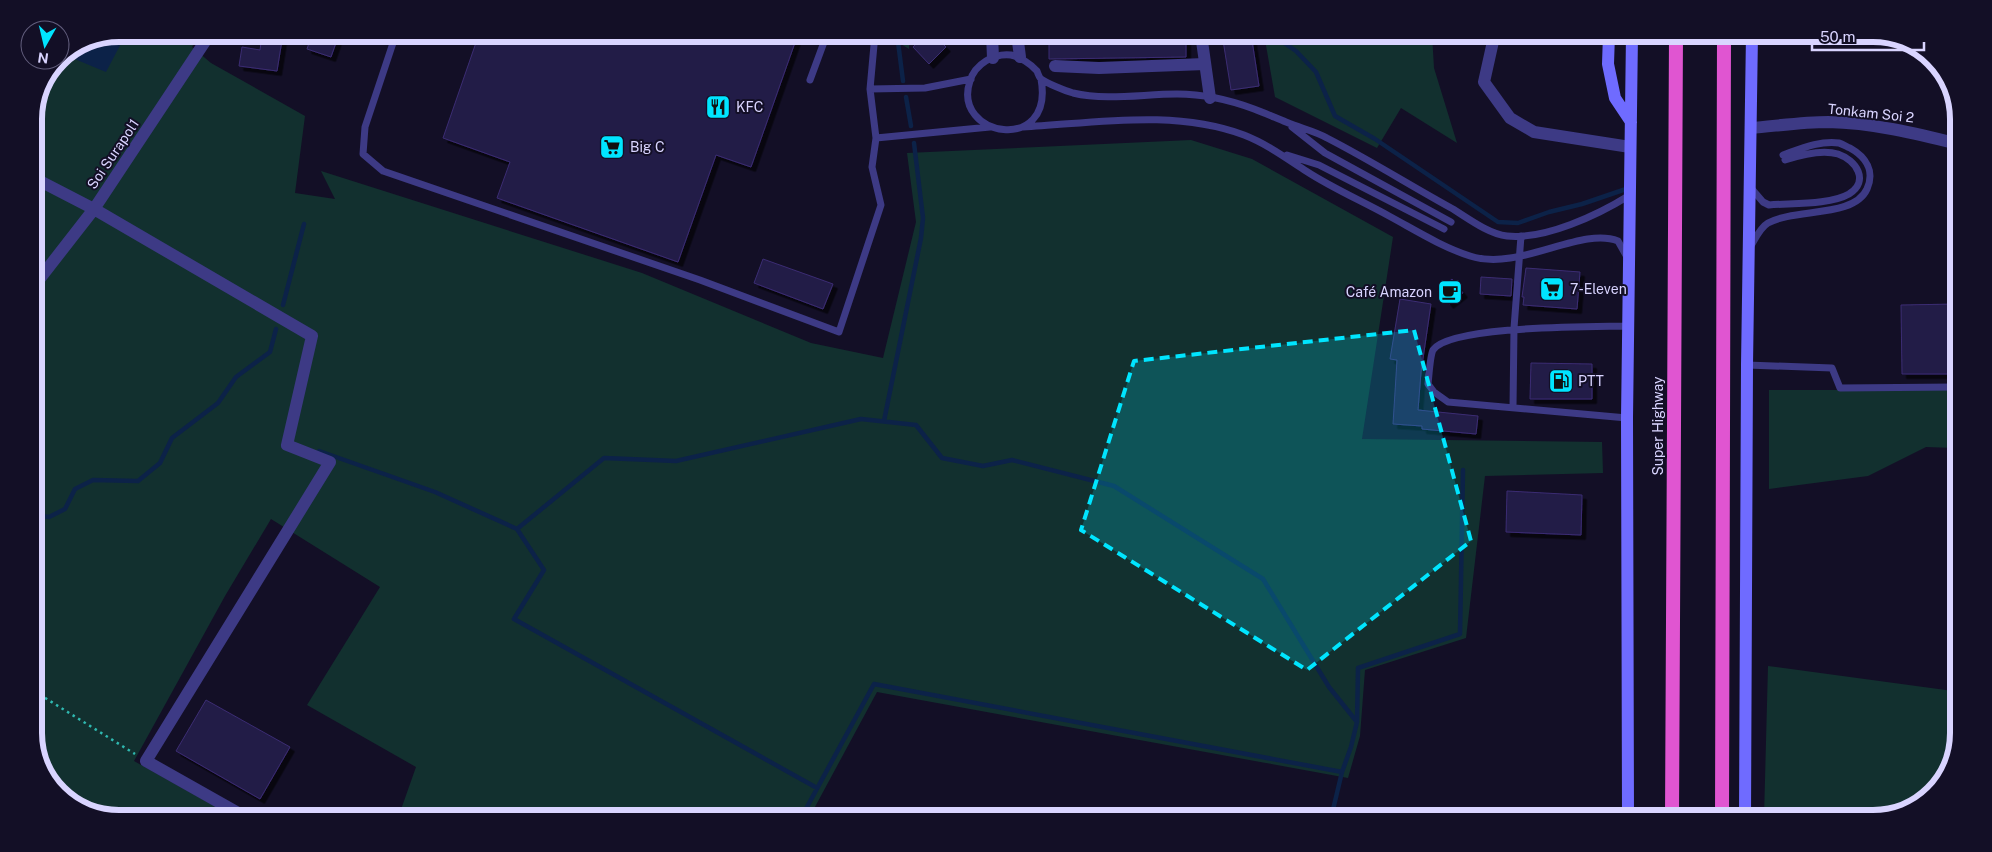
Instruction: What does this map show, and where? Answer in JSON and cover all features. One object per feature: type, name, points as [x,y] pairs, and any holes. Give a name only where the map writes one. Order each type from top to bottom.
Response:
[{"type":"highway","name":"Super Highway","points":[[1672,810],[1676,43]]},
{"type":"highway","points":[[1722,810],[1724,43]]},
{"type":"main road","points":[[1608,43],[1608,64],[1615,98],[1631,122]]},
{"type":"main road","points":[[1628,810],[1627,418],[1632,43]]},
{"type":"main road","points":[[1745,810],[1747,365],[1752,43]]},
{"type":"street","name":"Soi Surapol1","points":[[43,274],[94,209],[204,43]]},
{"type":"street","points":[[992,43],[993,58]]},
{"type":"street","points":[[1019,43],[1020,57]]},
{"type":"street","points":[[1202,43],[1210,98]]},
{"type":"street","points":[[1493,43],[1484,82],[1510,118],[1534,132],[1630,147]]},
{"type":"street","points":[[1055,66],[1099,68],[1205,64]]},
{"type":"street","name":"Tonkam Soi 2","points":[[1751,128],[1827,122],[1874,126],[1912,132],[1949,142]]},
{"type":"street","points":[[43,183],[94,209],[312,336],[287,445],[330,462],[146,761],[233,810]]},
{"type":"lane","points":[[393,43],[365,127],[362,154],[383,170],[700,280],[839,332],[881,205],[872,167],[876,138],[870,89],[874,43]]},
{"type":"lane","points":[[810,80],[823,43]]},
{"type":"lane","points":[[990,126],[976,116],[969,99],[970,79],[981,64],[997,56],[1010,55],[1020,57],[1035,69],[1041,79],[1044,93],[1043,101],[1037,114],[1022,127]]},
{"type":"lane","points":[[870,89],[925,88],[970,79]]},
{"type":"lane","points":[[1041,79],[1069,92],[1088,96],[1180,94],[1232,102],[1326,137],[1490,230],[1506,236],[1536,235],[1599,214],[1630,195]]},
{"type":"lane","points":[[876,138],[990,126],[1010,130],[1022,127],[1157,119],[1196,122],[1245,135],[1279,152],[1320,165],[1444,229]]},
{"type":"lane","points":[[1286,122],[1325,153],[1451,222]]},
{"type":"lane","points":[[1749,249],[1756,236],[1768,223],[1805,212],[1838,209],[1856,202],[1866,190],[1870,177],[1867,162],[1858,153],[1840,143],[1810,145],[1784,157],[1814,153],[1838,154],[1852,161],[1858,167],[1860,176],[1857,186],[1850,193],[1836,199],[1769,204],[1763,202],[1750,186]]},
{"type":"lane","points":[[1279,152],[1306,172],[1444,245],[1472,257],[1520,258],[1568,244],[1602,238],[1618,241],[1629,262]]},
{"type":"lane","points":[[1513,406],[1514,328],[1520,236]]},
{"type":"lane","points":[[1627,418],[1513,406],[1448,402],[1434,392],[1428,384],[1433,351],[1443,341],[1514,328],[1628,326]]},
{"type":"lane","points":[[1747,365],[1832,368],[1840,388],[1949,387]]},
{"type":"path","points":[[43,697],[146,761]]},
{"type":"highlighted area","points":[[1414,330],[1471,541],[1307,670],[1081,530],[1134,361]]},
{"type":"green space","points":[[194,43],[192,47],[211,63],[305,116],[295,193],[335,199],[321,171],[642,273],[811,343],[883,358],[916,222],[907,153],[1191,140],[1252,159],[1393,237],[1362,439],[1602,442],[1603,473],[1485,476],[1466,638],[1365,670],[1360,736],[1348,778],[877,692],[813,810],[401,810],[416,767],[307,705],[380,587],[271,519],[225,596],[134,761],[221,810],[119,810],[90,804],[77,797],[62,783],[50,767],[43,738],[43,114],[45,99],[50,85],[58,73],[61,70],[70,70],[70,61],[81,53],[104,44]]},
{"type":"green space","points":[[899,43],[909,43],[909,49]]},
{"type":"green space","points":[[1266,43],[1433,43],[1434,68],[1457,143],[1401,108],[1377,148],[1275,97]]},
{"type":"green space","points":[[1769,390],[1949,390],[1950,448],[1926,447],[1868,476],[1769,489]]},
{"type":"green space","points":[[1768,666],[1950,691],[1950,733],[1944,762],[1930,783],[1915,797],[1907,802],[1873,810],[1764,810]]},
{"type":"water","points":[[121,43],[106,72],[74,59],[90,48],[104,44]]},
{"type":"building","points":[[261,43],[282,43],[277,71],[239,66],[242,47],[260,50]]},
{"type":"building","points":[[309,43],[336,43],[331,57],[307,49]]},
{"type":"building","name":"Big C","points":[[476,43],[795,43],[751,167],[716,155],[678,262],[497,198],[510,162],[443,138]]},
{"type":"building","points":[[917,43],[942,43],[946,47],[929,64],[913,47]]},
{"type":"building","points":[[1049,43],[1186,43],[1186,57],[1049,59]]},
{"type":"building","points":[[1223,43],[1252,43],[1259,86],[1231,90]]},
{"type":"building","points":[[763,259],[833,284],[823,309],[754,283]]},
{"type":"building","name":"7-Eleven","points":[[1526,268],[1580,272],[1577,309],[1523,305],[1524,297],[1522,297]]},
{"type":"building","points":[[1481,277],[1512,279],[1511,296],[1480,294]]},
{"type":"building","name":"Café Amazon","points":[[1452,279],[1463,293],[1449,304],[1438,291]]},
{"type":"building","points":[[1400,299],[1431,304],[1421,372],[1418,410],[1478,416],[1476,434],[1393,424],[1397,360],[1390,359]]},
{"type":"building","points":[[1949,304],[1949,374],[1902,374],[1901,305]]},
{"type":"building","name":"PTT","points":[[1531,363],[1592,364],[1592,399],[1530,399]]},
{"type":"building","points":[[1507,491],[1582,495],[1581,535],[1506,532]]},
{"type":"building","points":[[206,700],[290,747],[260,799],[176,751]]},
{"type":"waterway","points":[[898,43],[903,81]]},
{"type":"waterway","points":[[1284,43],[1296,51],[1316,72],[1335,116],[1375,139],[1498,222],[1518,223],[1626,189]]},
{"type":"waterway","points":[[906,97],[911,126]]},
{"type":"waterway","points":[[884,421],[921,238],[923,218],[914,143]]},
{"type":"waterway","points":[[283,305],[304,224]]},
{"type":"waterway","points":[[43,516],[49,517],[65,509],[75,489],[93,480],[138,481],[160,463],[172,438],[218,403],[236,377],[270,352],[276,329]]},
{"type":"waterway","points":[[319,451],[435,492],[517,529],[604,458],[676,461],[861,419],[916,425],[942,458],[983,466],[1012,460],[1114,486],[1263,579],[1329,687],[1357,722]]},
{"type":"waterway","points":[[1333,810],[1357,722],[1358,668],[1460,634],[1463,470]]},
{"type":"waterway","points":[[517,529],[544,570],[514,619],[817,788]]},
{"type":"waterway","points":[[805,810],[874,684],[1342,772]]},
{"type":"place","name":"KFC","points":[[718,107]]},
{"type":"place","name":"Big C","points":[[612,147]]},
{"type":"place","name":"7-Eleven","points":[[1552,289]]},
{"type":"place","name":"Café Amazon","points":[[1450,292]]},
{"type":"place","name":"PTT","points":[[1561,381]]}]
